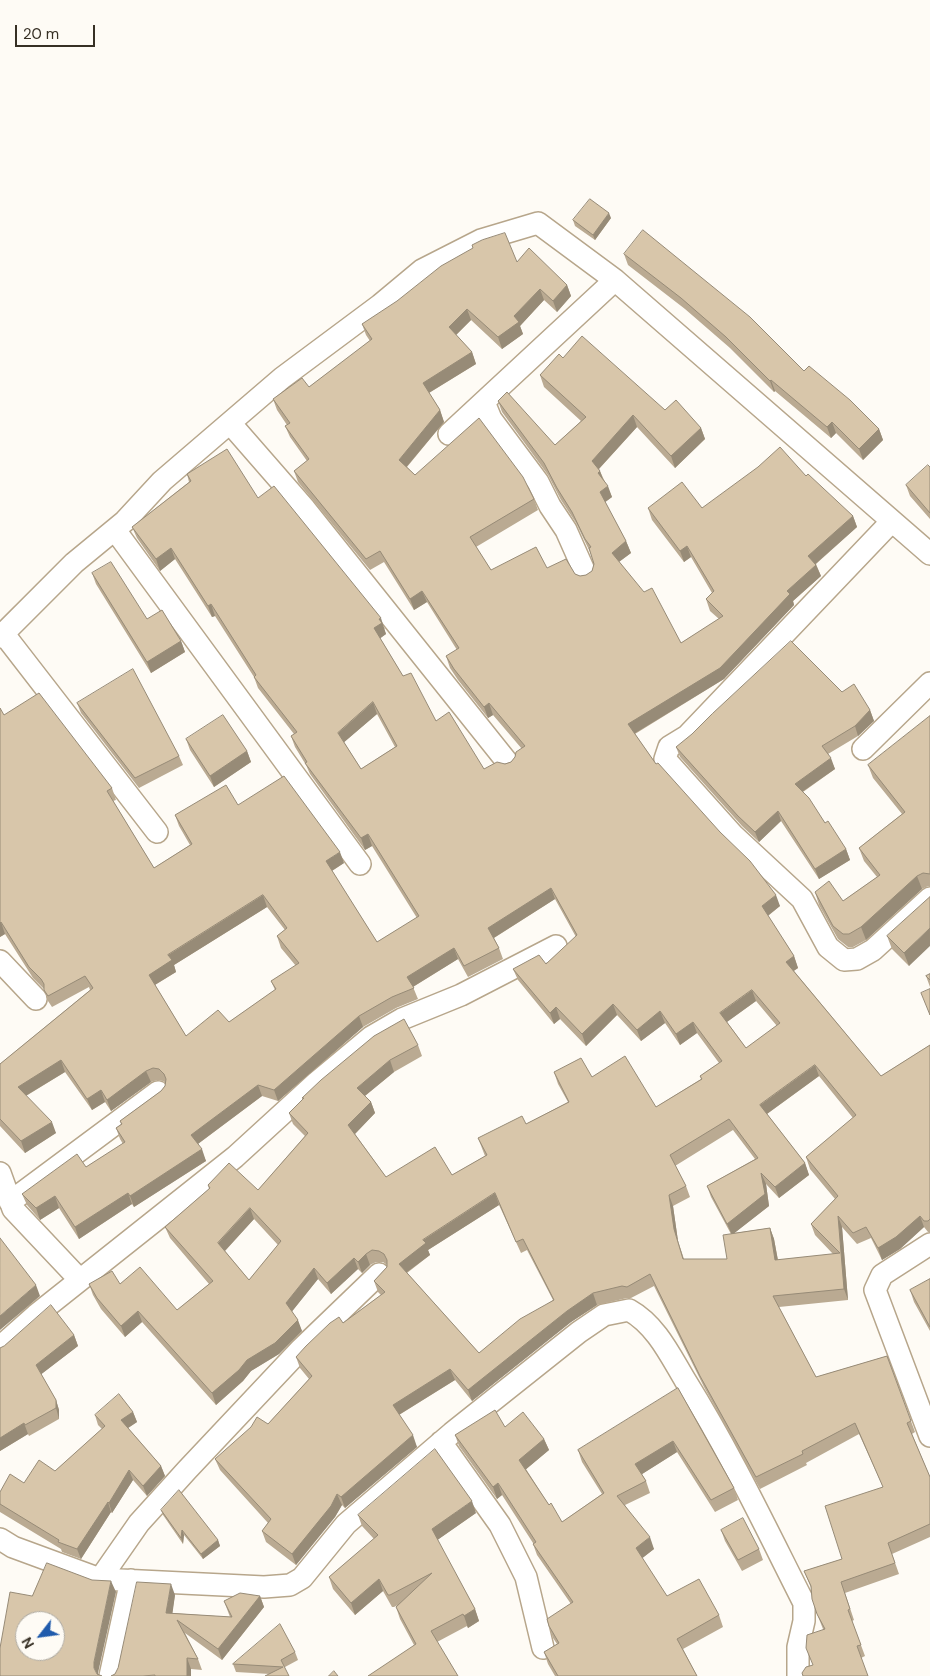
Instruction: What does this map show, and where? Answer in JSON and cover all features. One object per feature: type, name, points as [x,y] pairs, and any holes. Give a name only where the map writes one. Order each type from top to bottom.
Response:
[{"type":"street","points":[[157,832],[2,635],[74,563],[125,521],[162,482],[282,378],[380,305],[422,270],[481,240],[538,223],[616,280],[930,554]]},
{"type":"street","points":[[449,434],[616,280]]},
{"type":"street","points":[[484,402],[491,419],[538,482],[550,506],[566,530],[586,575]]},
{"type":"street","points":[[230,424],[305,509],[508,763]]},
{"type":"street","points":[[892,521],[687,736],[669,747],[665,759],[733,834],[802,899],[828,947],[844,960],[857,959],[873,950],[930,898]]},
{"type":"street","points":[[115,530],[360,864]]},
{"type":"street","points":[[863,749],[930,684]]},
{"type":"street","points":[[0,1347],[80,1280],[235,1157],[317,1082],[371,1037],[402,1019],[460,995],[556,946]]},
{"type":"street","points":[[0,961],[36,999]]},
{"type":"street","points":[[10,1202],[158,1092]]},
{"type":"street","points":[[1,1176],[13,1209],[80,1280]]},
{"type":"street","points":[[930,1244],[882,1275],[875,1290],[930,1436]]},
{"type":"street","points":[[100,1579],[139,1523],[181,1476],[301,1349],[379,1274]]},
{"type":"street","points":[[0,1539],[13,1547],[100,1579],[264,1587],[290,1584],[302,1578],[346,1524],[441,1442],[572,1338],[604,1315],[629,1310],[641,1317],[658,1336],[715,1428],[804,1603],[804,1621],[798,1647],[798,1676]]},
{"type":"street","points":[[441,1442],[500,1525],[526,1577],[543,1648]]},
{"type":"street","points":[[110,1676],[131,1580]]},
{"type":"building","points":[[590,199],[609,213],[593,235],[573,220]]},
{"type":"building","points":[[643,230],[750,317],[804,371],[809,366],[850,400],[879,429],[859,449],[832,422],[827,427],[770,381],[726,337],[681,298],[624,254]]},
{"type":"building","points":[[505,233],[517,262],[529,248],[567,285],[553,301],[540,289],[514,316],[519,322],[498,337],[467,309],[449,327],[472,352],[423,383],[440,410],[399,460],[415,475],[479,418],[523,477],[534,499],[470,537],[491,570],[536,547],[547,568],[566,559],[575,574],[580,576],[586,575],[592,571],[594,564],[589,548],[591,547],[572,512],[544,463],[498,401],[507,392],[555,445],[586,417],[540,375],[559,354],[563,358],[582,336],[665,410],[676,400],[701,428],[671,456],[633,415],[592,461],[608,486],[600,492],[626,541],[612,553],[644,592],[652,588],[681,643],[723,616],[706,599],[714,591],[687,546],[680,551],[648,508],[682,482],[702,508],[758,467],[780,447],[806,476],[808,474],[853,516],[808,556],[816,565],[787,591],[790,594],[720,668],[628,724],[656,764],[658,763],[720,832],[750,861],[776,895],[762,906],[794,956],[786,962],[881,1076],[930,1045],[930,1219],[924,1221],[920,1216],[896,1237],[878,1248],[866,1227],[853,1233],[838,1216],[844,1289],[773,1296],[816,1377],[887,1356],[911,1421],[907,1423],[930,1477],[930,1524],[888,1543],[895,1563],[841,1582],[850,1609],[848,1610],[861,1645],[857,1646],[868,1676],[803,1676],[802,1673],[806,1667],[813,1665],[806,1648],[807,1635],[825,1629],[817,1614],[812,1599],[811,1586],[804,1571],[842,1559],[825,1506],[883,1487],[855,1423],[802,1451],[803,1454],[756,1477],[700,1376],[650,1274],[627,1287],[622,1286],[593,1293],[567,1311],[468,1390],[450,1369],[393,1405],[413,1435],[341,1497],[337,1494],[331,1506],[292,1554],[262,1531],[271,1519],[215,1459],[251,1427],[257,1417],[268,1424],[312,1376],[296,1357],[306,1346],[330,1323],[339,1317],[343,1323],[385,1292],[374,1281],[387,1267],[387,1260],[384,1254],[372,1250],[358,1262],[354,1258],[327,1283],[314,1268],[286,1303],[298,1320],[275,1343],[247,1360],[239,1370],[212,1393],[138,1311],[121,1326],[97,1298],[89,1284],[112,1271],[120,1284],[140,1267],[177,1310],[213,1281],[165,1227],[210,1188],[208,1185],[229,1163],[258,1190],[308,1133],[289,1113],[321,1080],[374,1036],[404,1019],[418,1045],[390,1060],[357,1088],[371,1102],[348,1125],[386,1177],[435,1147],[452,1175],[487,1155],[478,1138],[522,1116],[526,1124],[569,1102],[554,1072],[581,1058],[592,1077],[625,1056],[656,1107],[702,1079],[700,1076],[722,1061],[693,1022],[676,1034],[660,1011],[637,1030],[613,1004],[582,1034],[556,1007],[550,1013],[513,969],[539,955],[546,964],[577,935],[551,888],[488,928],[499,948],[464,966],[454,948],[407,977],[414,988],[392,997],[359,1016],[274,1090],[258,1085],[191,1135],[202,1149],[130,1196],[128,1193],[75,1227],[55,1196],[36,1208],[22,1194],[77,1154],[86,1167],[125,1142],[116,1128],[122,1124],[120,1121],[161,1091],[165,1086],[166,1079],[164,1074],[159,1069],[153,1068],[146,1071],[107,1100],[101,1090],[87,1099],[61,1060],[18,1087],[52,1122],[21,1141],[0,1119],[0,1064],[93,988],[85,976],[48,996],[41,979],[29,967],[0,923],[0,708],[4,715],[39,693],[112,788],[107,791],[154,868],[192,844],[175,815],[226,785],[238,805],[284,776],[340,852],[326,861],[377,942],[419,916],[368,834],[361,838],[305,763],[307,762],[291,736],[297,732],[254,677],[256,675],[211,604],[208,606],[171,548],[156,559],[132,527],[191,481],[187,474],[227,449],[258,498],[274,486],[381,618],[379,619],[382,623],[374,628],[403,676],[411,673],[436,721],[449,712],[484,769],[497,762],[505,764],[511,762],[516,752],[525,746],[489,703],[484,707],[454,669],[446,656],[459,648],[422,591],[410,599],[380,551],[366,559],[294,471],[309,459],[285,426],[290,423],[273,399],[302,378],[309,387],[372,339],[362,324],[397,301],[441,266],[473,248],[472,245]],"holes":[[[373,702],[397,746],[361,769],[338,733]],[[263,895],[287,928],[277,936],[299,963],[271,981],[276,989],[229,1022],[218,1010],[186,1036],[149,975],[172,960],[168,955]],[[752,990],[780,1023],[746,1048],[720,1013]],[[815,1065],[856,1115],[806,1157],[838,1196],[811,1224],[840,1253],[775,1260],[770,1228],[723,1235],[727,1259],[683,1259],[674,1229],[669,1195],[686,1186],[670,1155],[729,1119],[758,1158],[707,1186],[727,1224],[765,1194],[761,1173],[775,1187],[805,1163],[760,1105]],[[495,1193],[516,1242],[523,1239],[554,1300],[520,1319],[479,1353],[399,1264],[426,1243],[423,1240]],[[250,1208],[281,1241],[249,1280],[218,1243]]]},
{"type":"building","points":[[928,465],[930,467],[930,513],[906,485]]},
{"type":"building","points":[[111,562],[147,619],[162,610],[181,641],[147,662],[92,573]]},
{"type":"building","points":[[791,641],[842,692],[854,684],[870,710],[855,726],[822,746],[831,758],[795,784],[809,798],[825,823],[828,821],[846,849],[815,869],[778,811],[755,832],[738,816],[676,747]]},
{"type":"building","points":[[133,669],[179,756],[135,778],[77,703]]},
{"type":"building","points":[[223,715],[247,751],[210,776],[186,739]]},
{"type":"building","points":[[930,716],[930,874],[923,873],[917,876],[861,927],[849,934],[843,934],[833,926],[815,892],[829,881],[843,901],[880,875],[859,848],[905,812],[868,765]]},
{"type":"building","points":[[930,897],[930,928],[904,953],[887,936]]},
{"type":"building","points":[[930,989],[930,1015],[921,993]]},
{"type":"building","points":[[0,1238],[36,1285],[0,1316]]},
{"type":"building","points":[[930,1279],[930,1327],[910,1290]]},
{"type":"building","points":[[51,1305],[74,1335],[36,1365],[56,1400],[56,1408],[25,1425],[24,1423],[0,1438],[0,1348]]},
{"type":"building","points":[[678,1388],[734,1488],[711,1500],[673,1441],[635,1464],[646,1481],[617,1496],[650,1537],[636,1548],[667,1596],[699,1579],[719,1615],[677,1639],[697,1676],[558,1676],[544,1652],[559,1643],[547,1619],[573,1602],[533,1544],[536,1542],[498,1483],[493,1487],[455,1435],[495,1410],[505,1427],[523,1412],[544,1439],[519,1460],[549,1505],[551,1503],[562,1522],[604,1493],[578,1450]]},
{"type":"building","points":[[119,1394],[133,1412],[121,1420],[161,1466],[143,1486],[129,1470],[77,1549],[58,1542],[59,1540],[0,1504],[0,1492],[10,1474],[24,1483],[39,1460],[55,1471],[105,1426],[95,1415]]},
{"type":"building","points":[[435,1449],[472,1501],[432,1529],[475,1609],[431,1631],[458,1676],[368,1676],[416,1644],[396,1607],[432,1573],[390,1595],[388,1595],[379,1579],[351,1603],[329,1577],[378,1535],[358,1515]]},
{"type":"building","points":[[179,1490],[218,1540],[201,1554],[182,1530],[181,1538],[161,1510]]},
{"type":"building","points":[[743,1518],[759,1549],[738,1560],[721,1530]]},
{"type":"building","points":[[47,1563],[92,1580],[111,1581],[94,1662],[97,1674],[102,1676],[0,1676],[0,1648],[10,1592],[32,1596]]},
{"type":"building","points":[[137,1582],[171,1584],[166,1613],[232,1617],[224,1601],[240,1593],[260,1596],[218,1649],[177,1620],[198,1659],[187,1658],[187,1676],[111,1676],[115,1674],[118,1668]]},
{"type":"building","points":[[280,1624],[295,1652],[281,1660],[289,1676],[265,1676],[283,1667],[233,1664]]},
{"type":"building","points":[[334,1671],[338,1676],[329,1676]]}]
